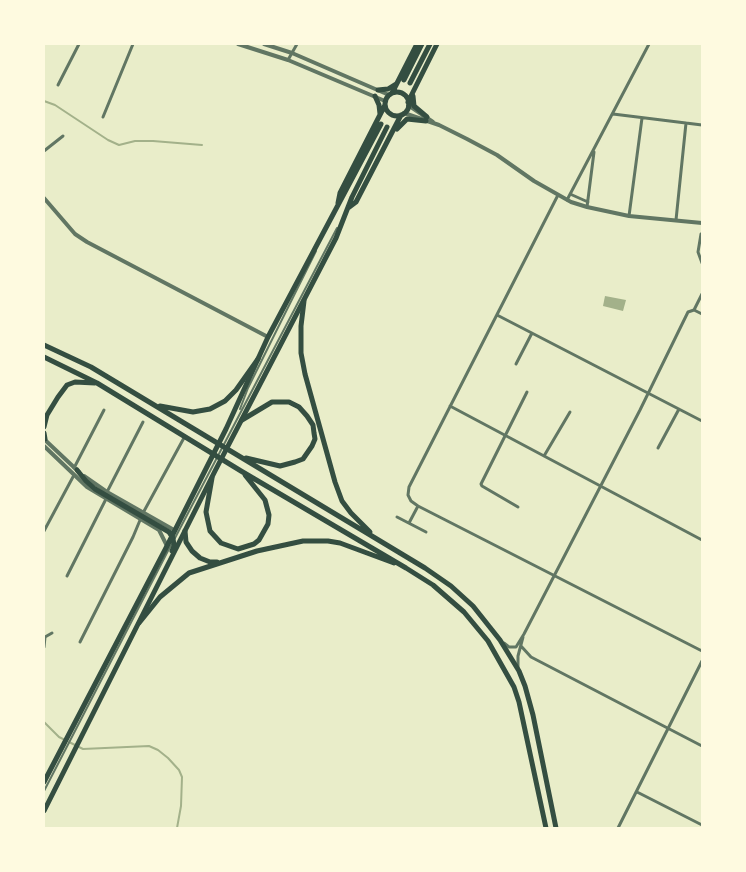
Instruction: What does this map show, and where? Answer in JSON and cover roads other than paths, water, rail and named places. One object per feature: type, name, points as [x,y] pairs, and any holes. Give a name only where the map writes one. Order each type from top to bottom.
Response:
[{"type":"main road","points":[[378,90],[388,89],[401,81],[418,44]]},
{"type":"main road","points":[[338,204],[340,193],[385,103],[401,81],[422,44]]},
{"type":"main road","points":[[410,83],[430,44]]},
{"type":"main road","points":[[348,209],[356,202],[408,104],[437,44]]},
{"type":"main road","points":[[414,91],[413,104],[427,119]]},
{"type":"main road","points":[[390,94],[402,94],[408,104]]},
{"type":"main road","points":[[374,96],[379,104],[380,116]]},
{"type":"main road","points":[[385,103],[391,114],[402,114]]},
{"type":"main road","points":[[388,142],[405,119],[427,119]]},
{"type":"main road","points":[[44,782],[73,730],[205,467],[226,429],[268,337],[381,124]]},
{"type":"main road","points":[[44,811],[185,531],[210,475],[215,471],[336,238],[388,127]]},
{"type":"main road","points":[[304,301],[301,326],[301,352],[305,374],[335,482],[342,501],[351,513],[379,540]]},
{"type":"main road","points":[[44,345],[91,367],[425,568],[451,586],[478,611],[500,640],[519,671],[530,701],[556,828]]},
{"type":"main road","points":[[44,357],[97,383],[241,471],[406,568],[433,585],[464,612],[482,632],[499,657],[514,687],[519,702],[544,828]]},
{"type":"main road","points":[[153,404],[193,412],[210,409],[225,401],[236,390],[258,358]]},
{"type":"main road","points":[[44,427],[52,407],[67,385],[75,382],[97,383]]},
{"type":"main road","points":[[241,456],[280,466],[302,459],[312,446],[314,439],[313,425],[307,416],[298,407],[289,402],[272,402],[242,420]]},
{"type":"main road","points":[[44,433],[44,439]]},
{"type":"main road","points":[[75,471],[95,489],[161,526],[169,532],[172,538],[174,546],[171,555],[140,614],[138,623]]},
{"type":"main road","points":[[210,475],[207,523],[215,538],[226,547],[238,549],[254,544],[259,540],[268,524],[269,515],[265,500],[241,471]]},
{"type":"main road","points":[[185,531],[186,542],[196,554],[210,562],[220,562]]},
{"type":"main road","points":[[138,623],[160,597],[189,574],[257,551],[302,541],[340,543],[406,568]]},
{"type":"street","points":[[58,85],[79,44]]},
{"type":"street","points":[[103,117],[133,44]]},
{"type":"street","points":[[238,44],[288,60],[374,96],[385,103]]},
{"type":"street","points":[[264,44],[292,53],[390,94]]},
{"type":"street","points":[[288,60],[297,44]]},
{"type":"street","points":[[567,200],[649,44]]},
{"type":"street","points":[[408,104],[427,119],[496,155],[567,200],[587,207],[630,216],[702,223]]},
{"type":"street","points":[[402,114],[427,119]]},
{"type":"street","points":[[613,114],[702,125]]},
{"type":"street","points":[[630,216],[642,118]]},
{"type":"street","points":[[676,220],[686,123]]},
{"type":"street","points":[[44,151],[63,136]]},
{"type":"street","points":[[587,207],[594,148]]},
{"type":"street","points":[[570,194],[588,202]]},
{"type":"street","points":[[558,195],[408,487],[408,495],[411,502],[418,506],[702,651]]},
{"type":"street","points":[[44,198],[75,234],[87,242],[268,337]]},
{"type":"street","points":[[701,234],[698,252],[702,263]]},
{"type":"street","points":[[500,640],[513,648],[516,647],[524,634],[649,393],[688,312],[694,310],[702,294]]},
{"type":"street","points":[[694,310],[702,314]]},
{"type":"street","points":[[497,315],[702,420]]},
{"type":"street","points":[[516,364],[532,333]]},
{"type":"street","points":[[518,506],[481,485],[527,392]]},
{"type":"street","points":[[450,406],[702,540]]},
{"type":"street","points":[[658,448],[679,409]]},
{"type":"street","points":[[44,530],[104,410]]},
{"type":"street","points":[[544,456],[570,412]]},
{"type":"street","points":[[107,492],[143,422]]},
{"type":"street","points":[[80,642],[141,520],[143,512],[186,436]]},
{"type":"street","points":[[44,439],[75,471],[87,487],[159,530],[167,546]]},
{"type":"street","points":[[44,446],[75,471],[107,492],[174,530]]},
{"type":"street","points":[[67,576],[106,499]]},
{"type":"street","points":[[409,523],[418,506]]},
{"type":"street","points":[[397,517],[426,532]]},
{"type":"street","points":[[44,647],[45,637],[52,634]]},
{"type":"street","points":[[519,671],[518,656],[524,634]]},
{"type":"street","points":[[521,646],[532,657],[702,746]]},
{"type":"street","points":[[618,828],[702,661]]},
{"type":"street","points":[[636,792],[702,825]]},
{"type":"lane","points":[[239,413],[248,388],[338,204]]},
{"type":"lane","points":[[73,730],[210,475],[239,413],[348,209]]},
{"type":"lane","points":[[44,791],[61,753]]},
{"type":"waterway","points":[[44,101],[55,105],[108,140],[119,145],[135,141],[202,145]]},
{"type":"waterway","points":[[44,722],[59,737],[65,740]]},
{"type":"waterway","points":[[69,742],[83,749],[149,746],[158,750],[179,770],[182,777],[181,806],[177,828]]}]
